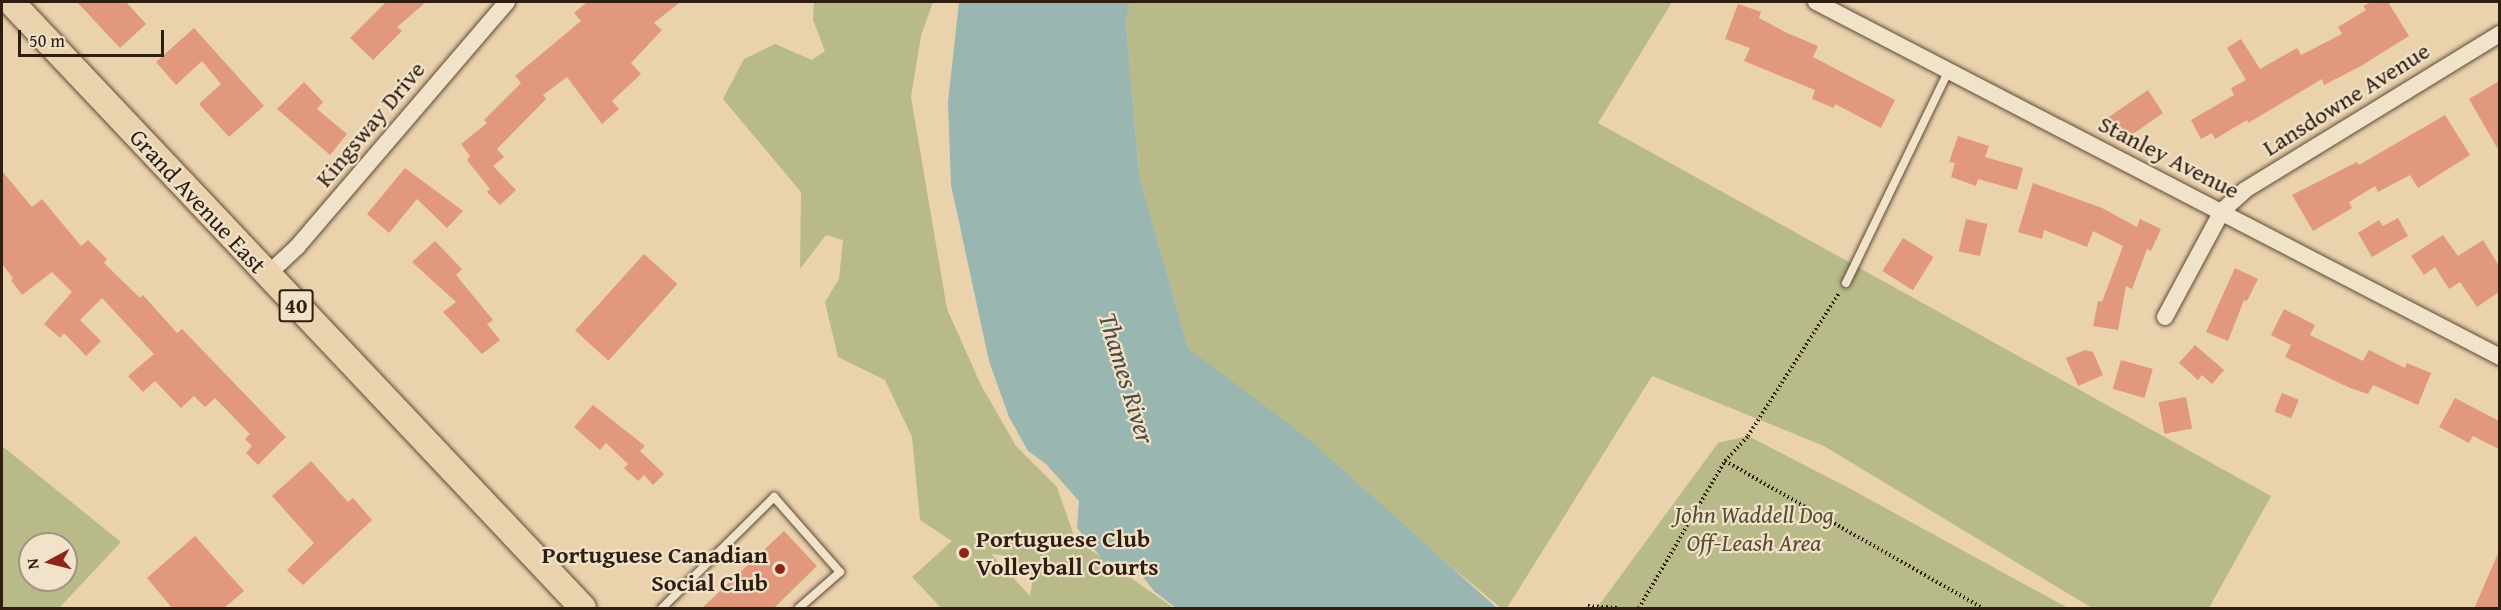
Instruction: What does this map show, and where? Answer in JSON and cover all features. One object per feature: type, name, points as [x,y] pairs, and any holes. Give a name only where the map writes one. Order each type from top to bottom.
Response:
[{"type":"main road","name":"Grand Avenue East","points":[[11,2],[583,609]]},
{"type":"street","name":"Kingsway Drive","points":[[267,275],[297,248],[507,2]]},
{"type":"street","name":"Stanley Avenue","points":[[1816,2],[2499,357]]},
{"type":"street","name":"Lansdowne Avenue","points":[[2165,317],[2222,211],[2245,190],[2499,34]]},
{"type":"lane","points":[[1846,283],[1948,72]]},
{"type":"lane","points":[[662,609],[774,497],[840,572],[799,609]]},
{"type":"path","points":[[1639,609],[1642,598],[1725,461],[1748,436],[1846,283]]},
{"type":"path","points":[[1725,461],[1983,609]]},
{"type":"path","points":[[1588,606],[1618,609]]},
{"type":"green space","points":[[814,2],[933,2],[921,36],[911,97],[947,309],[981,385],[1016,446],[1057,487],[1075,539],[1174,608],[941,608],[912,577],[952,541],[920,520],[912,437],[885,380],[838,357],[825,302],[839,279],[843,240],[826,235],[800,269],[801,192],[723,99],[744,59],[775,44],[812,60],[825,51],[813,20]],"holes":[[[991,554],[1002,555],[1033,578],[1030,596]]]},
{"type":"green space","points":[[1130,2],[1672,2],[1598,123],[2271,496],[2209,608],[2092,608],[1824,446],[1652,376],[1507,608],[1501,608],[1188,348],[1139,174],[1126,22]]},
{"type":"green space","name":"John Waddell Dog Off-Leash Area","points":[[1748,436],[1847,487],[2068,608],[1597,608],[1718,443]]},
{"type":"green space","points":[[2,446],[121,542],[78,588],[78,532],[18,532],[18,592],[74,592],[59,608],[2,608]]},
{"type":"water","name":"Thames River","points":[[959,2],[1130,2],[1126,22],[1139,174],[1188,348],[1306,437],[1497,608],[1176,608],[1154,591],[1135,567],[1103,560],[1077,528],[1079,501],[1046,464],[1028,451],[1009,417],[989,361],[951,185],[948,102]]},
{"type":"building","points":[[77,2],[126,2],[146,24],[120,48]]},
{"type":"building","points":[[386,2],[426,2],[397,27],[402,31],[373,60],[350,38]]},
{"type":"building","points":[[587,2],[680,2],[654,23],[662,30],[631,63],[641,74],[612,101],[619,109],[602,124],[567,77],[543,95],[546,99],[497,149],[504,157],[493,166],[516,190],[500,205],[487,192],[490,189],[467,160],[470,156],[461,144],[487,123],[484,120],[521,83],[515,76],[581,21],[574,13]]},
{"type":"building","points":[[2372,2],[2388,2],[2409,36],[2361,66],[2324,85],[2322,79],[2248,123],[2247,120],[2215,139],[2212,133],[2201,139],[2191,120],[2234,95],[2231,88],[2246,80],[2227,48],[2241,39],[2260,69],[2297,48],[2301,55],[2342,34],[2338,27],[2366,10],[2363,6]]},
{"type":"building","points":[[1738,4],[1761,12],[1759,18],[1818,46],[1813,57],[1895,100],[1881,128],[1835,104],[1834,108],[1812,99],[1815,90],[1744,61],[1750,48],[1725,39]]},
{"type":"building","points":[[194,28],[264,106],[229,137],[199,104],[221,84],[202,61],[176,85],[156,62]]},
{"type":"building","points":[[2499,81],[2499,151],[2469,99]]},
{"type":"building","points":[[304,82],[323,102],[317,109],[347,134],[330,155],[277,109]]},
{"type":"building","points":[[2148,90],[2163,113],[2130,136],[2103,121]]},
{"type":"building","points":[[2445,115],[2470,155],[2418,188],[2410,175],[2378,192],[2375,186],[2349,202],[2352,208],[2313,231],[2292,195],[2357,162],[2359,165]]},
{"type":"building","points":[[1958,136],[1989,146],[1985,157],[2023,168],[2017,190],[1978,179],[1976,186],[1951,177],[1955,163],[1949,162]]},
{"type":"building","points":[[405,168],[463,211],[447,228],[417,199],[389,233],[367,214]]},
{"type":"building","points":[[2,171],[32,207],[42,199],[81,246],[88,240],[107,259],[104,263],[140,298],[143,295],[177,333],[182,329],[286,437],[258,465],[246,453],[252,446],[245,439],[250,434],[215,398],[205,407],[194,396],[181,408],[155,381],[143,392],[128,376],[154,354],[102,298],[80,320],[101,341],[86,356],[64,333],[60,338],[44,324],[72,292],[52,272],[22,295],[11,280],[13,278],[2,264]]},
{"type":"building","points":[[2033,183],[2102,208],[2137,227],[2140,219],[2161,229],[2151,251],[2147,249],[2132,289],[2126,286],[2118,330],[2093,326],[2098,301],[2102,302],[2123,246],[2093,231],[2087,247],[2044,230],[2042,239],[2018,232]]},
{"type":"building","points":[[2398,218],[2408,236],[2372,257],[2358,233],[2379,220],[2383,226]]},
{"type":"building","points":[[1966,219],[1987,224],[1980,256],[1959,251]]},
{"type":"building","points":[[2443,235],[2458,256],[2483,240],[2499,266],[2499,292],[2477,307],[2460,282],[2449,289],[2435,267],[2424,275],[2411,256]]},
{"type":"building","points":[[1903,238],[1934,257],[1913,290],[1882,271]]},
{"type":"building","points":[[435,241],[462,269],[456,275],[493,320],[487,324],[500,340],[482,354],[443,312],[456,302],[412,262]]},
{"type":"building","points":[[644,254],[677,284],[609,361],[575,331]]},
{"type":"building","points":[[2235,268],[2258,279],[2247,301],[2244,300],[2228,341],[2206,332]]},
{"type":"building","points":[[2284,309],[2315,325],[2310,335],[2363,361],[2369,350],[2405,368],[2407,363],[2431,373],[2418,405],[2373,385],[2368,394],[2350,388],[2285,357],[2291,345],[2271,335]]},
{"type":"building","points":[[2195,345],[2224,370],[2212,384],[2202,375],[2198,380],[2179,363]]},
{"type":"building","points":[[2085,350],[2093,352],[2103,375],[2078,386],[2066,358]]},
{"type":"building","points":[[2121,360],[2153,369],[2144,398],[2113,389]]},
{"type":"building","points":[[2282,393],[2299,400],[2291,418],[2275,412]]},
{"type":"building","points":[[2186,397],[2192,428],[2165,434],[2159,402]]},
{"type":"building","points":[[2455,398],[2499,421],[2499,449],[2473,436],[2469,443],[2439,427]]},
{"type":"building","points":[[593,405],[645,446],[640,451],[664,474],[653,485],[644,475],[638,481],[624,468],[628,464],[606,443],[600,450],[574,427]]},
{"type":"building","points":[[311,461],[348,502],[353,498],[372,520],[303,585],[287,570],[314,543],[272,496]]},
{"type":"building","name":"Portuguese Canadian Social Club","points":[[784,531],[817,566],[773,609],[701,609]]},
{"type":"building","points":[[195,536],[244,591],[223,609],[173,609],[147,578]]},
{"type":"building","points":[[2499,551],[2499,609],[2474,609]]},
{"type":"place","name":"Portuguese Club Volleyball Courts","points":[[964,553]]},
{"type":"place","name":"Portuguese Canadian Social Club","points":[[780,569]]}]
